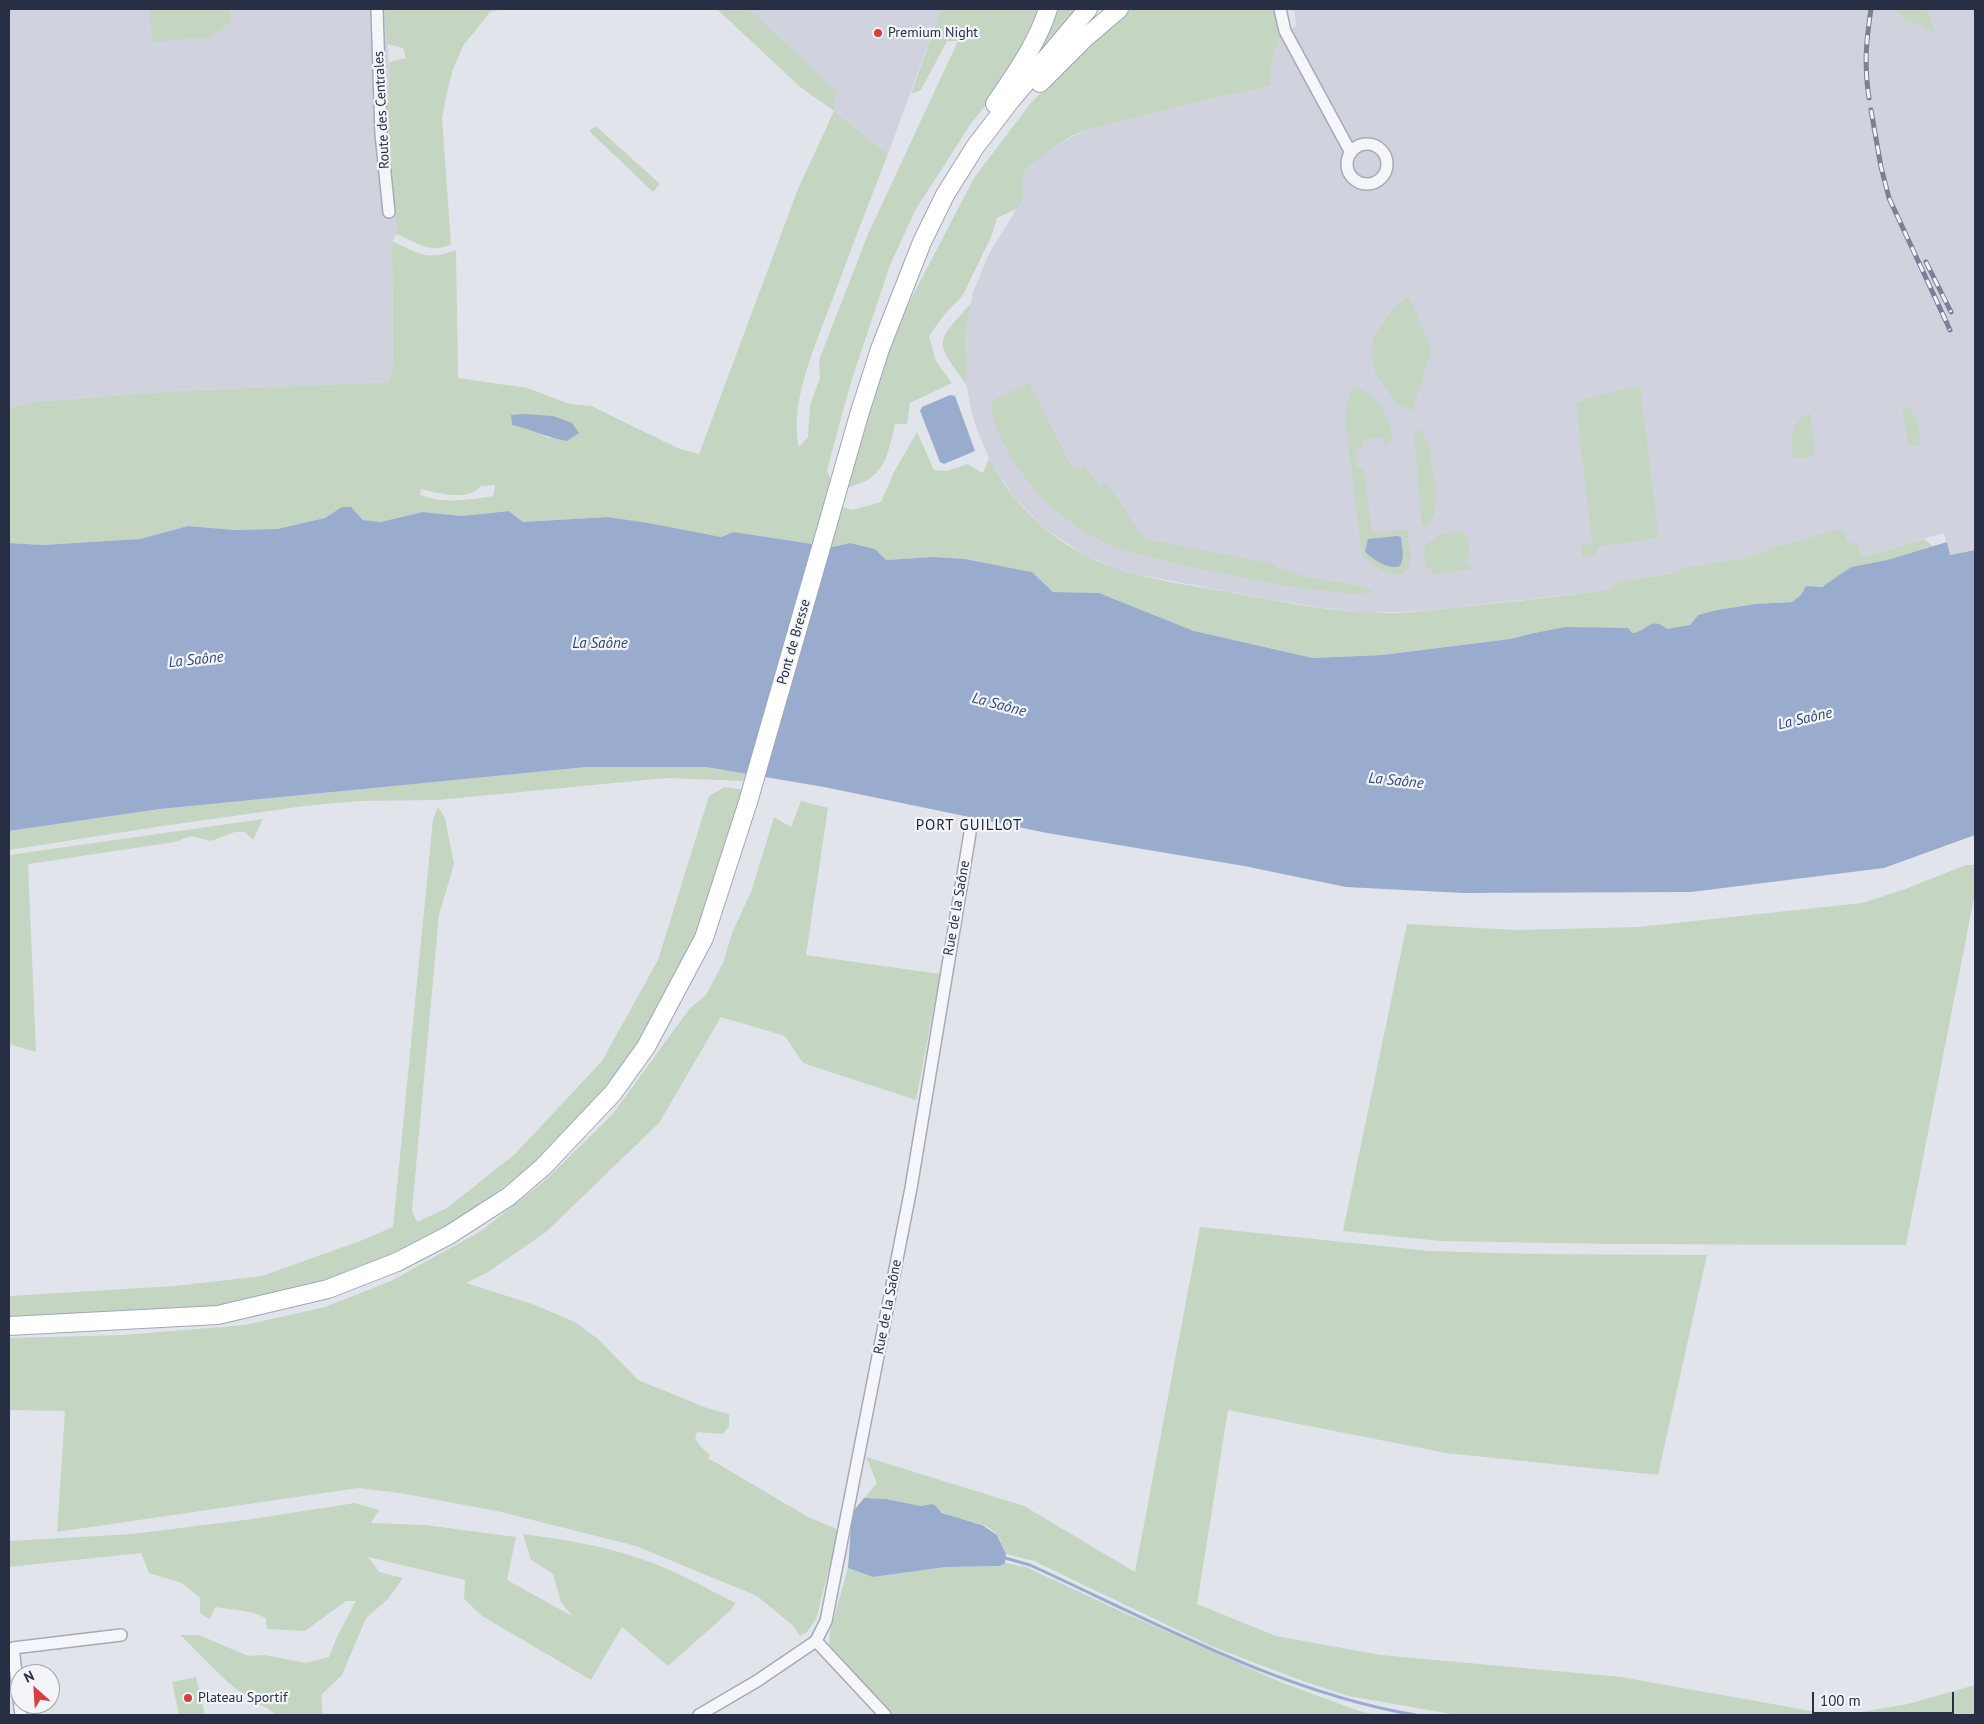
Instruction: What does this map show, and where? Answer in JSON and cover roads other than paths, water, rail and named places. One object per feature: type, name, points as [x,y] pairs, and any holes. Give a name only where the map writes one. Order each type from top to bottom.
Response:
[{"type":"main road","points":[[922,242],[981,124],[1025,60],[1048,9]]},
{"type":"main road","points":[[945,195],[995,120],[1088,9]]},
{"type":"main road","points":[[922,242],[935,226],[991,141],[1025,99],[1073,49],[1119,9]]},
{"type":"main road","name":"Pont de Bresse","points":[[9,1326],[218,1315],[328,1290],[397,1262],[449,1235],[508,1197],[543,1167],[613,1093],[646,1047],[704,938],[748,802],[880,349],[922,242]]},
{"type":"street","name":"Route des Centrales","points":[[377,9],[381,134],[389,212]]},
{"type":"street","points":[[1280,9],[1285,31],[1351,153]]},
{"type":"street","points":[[1287,9],[1292,43]]},
{"type":"street","name":"Rue de la Saône","points":[[816,1641],[826,1621],[911,1188],[970,833]]},
{"type":"street","points":[[21,1715],[13,1648],[121,1635]]},
{"type":"street","points":[[699,1715],[757,1681],[816,1641],[884,1715]]},
{"type":"water","points":[[950,395],[955,396],[975,451],[944,464],[940,462],[920,411],[922,407]]},
{"type":"water","points":[[511,415],[553,416],[572,423],[579,433],[567,441],[512,425]]},
{"type":"water","name":"La Saône","points":[[342,507],[351,507],[363,520],[380,522],[423,512],[462,516],[509,511],[523,522],[607,517],[721,537],[734,532],[832,547],[850,543],[875,549],[886,560],[933,557],[965,559],[1032,572],[1053,592],[1099,593],[1194,631],[1313,658],[1382,655],[1510,639],[1565,627],[1628,628],[1632,633],[1652,624],[1661,625],[1667,629],[1690,625],[1698,615],[1717,610],[1755,604],[1792,602],[1801,595],[1806,586],[1822,587],[1851,567],[1887,560],[1947,542],[1950,555],[1975,550],[1975,835],[1884,868],[1691,892],[1463,893],[1346,887],[1244,866],[1047,833],[824,787],[706,767],[587,767],[160,809],[9,831],[9,543],[42,545],[140,539],[188,526],[235,530],[277,529],[325,518]]},
{"type":"water","points":[[1401,537],[1402,559],[1400,566],[1390,567],[1377,561],[1365,552],[1368,539]]},
{"type":"water","points":[[864,1498],[886,1499],[921,1506],[932,1504],[942,1513],[982,1525],[997,1535],[1006,1554],[1005,1563],[1000,1566],[946,1567],[873,1577],[848,1568],[852,1513]]},
{"type":"waterway","points":[[1005,1558],[1030,1565],[1219,1653],[1268,1673],[1366,1705],[1416,1715]]},
{"type":"railway","points":[[1869,98],[1866,54],[1871,9]]},
{"type":"railway","points":[[1871,110],[1881,167],[1889,198],[1950,330]]},
{"type":"railway","points":[[1926,262],[1951,312]]},
{"type":"place","name":"Premium Night","points":[[878,33]]},
{"type":"place","name":"Plateau Sportif","points":[[188,1698]]},
{"type":"district","name":"PORT GUILLOT","points":[[969,826]]}]
